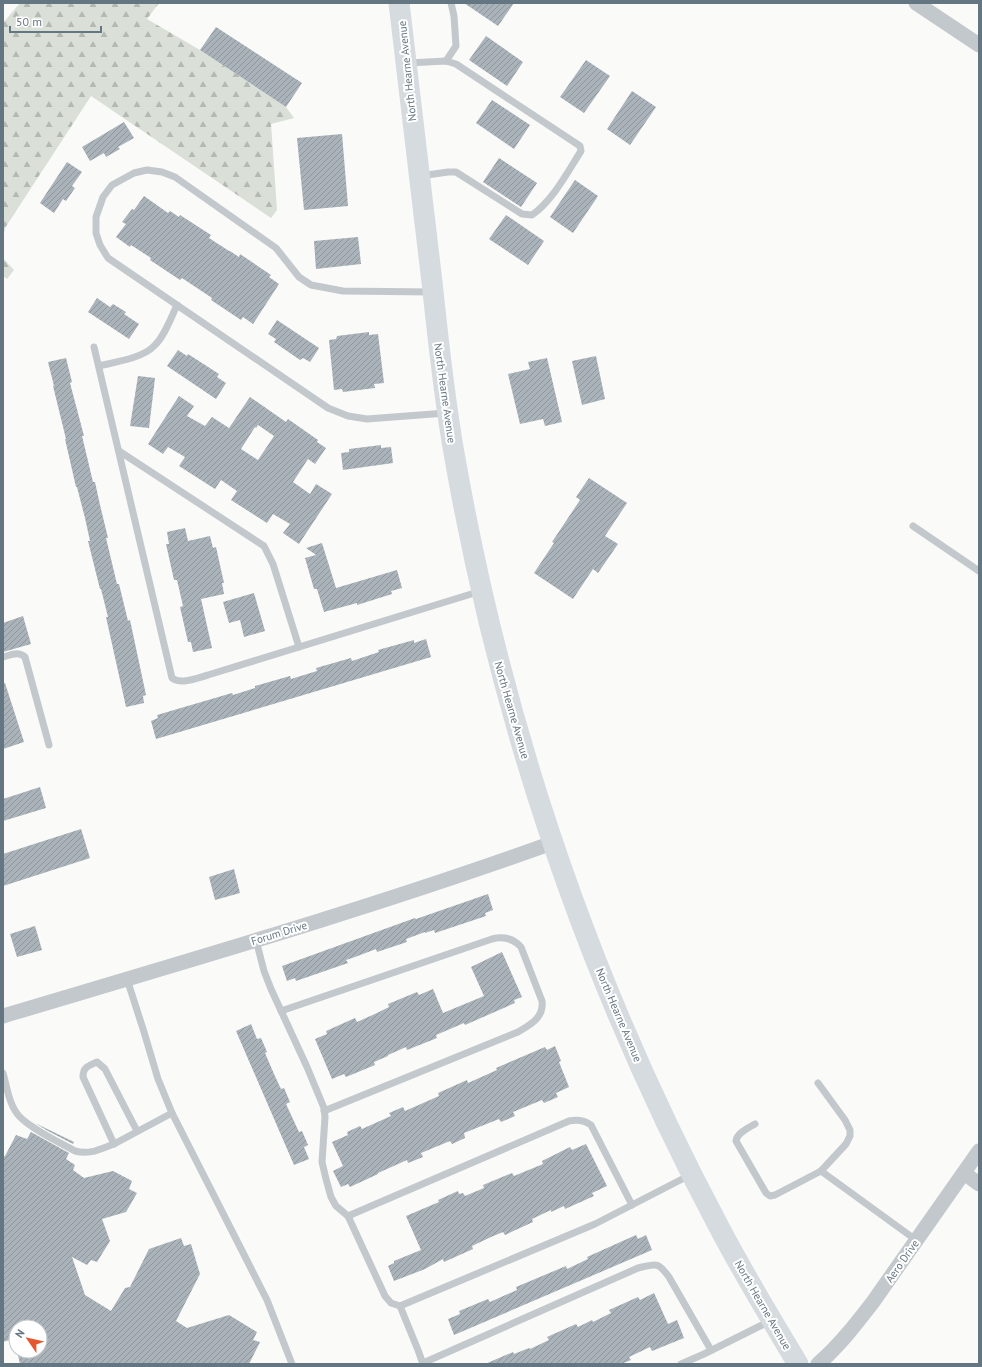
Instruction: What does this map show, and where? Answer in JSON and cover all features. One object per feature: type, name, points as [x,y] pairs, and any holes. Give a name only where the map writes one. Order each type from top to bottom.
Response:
[{"type":"main road","name":"North Hearne Avenue","points":[[399,3],[447,412],[481,590],[509,701],[552,843],[626,1036],[719,1228],[798,1364]]},
{"type":"street","points":[[916,3],[979,45]]},
{"type":"street","name":"Forum Drive","points":[[3,1016],[364,906],[552,843]]},
{"type":"street","name":"Aero Drive","points":[[818,1364],[859,1320],[979,1151]]},
{"type":"street","points":[[964,1173],[979,1184]]},
{"type":"lane","points":[[446,61],[456,46],[452,3]]},
{"type":"lane","points":[[406,63],[446,61],[456,64],[580,146],[581,151],[554,192],[540,209],[532,215],[522,214],[456,172],[419,177]]},
{"type":"lane","points":[[433,292],[343,291],[311,285],[299,278],[276,248],[175,176],[162,172],[147,170],[134,172],[112,185],[103,197],[96,216],[96,233],[100,245],[108,258],[176,306],[328,408],[348,416],[366,419],[447,412]]},
{"type":"lane","points":[[99,366],[143,354],[154,346],[169,324],[176,306]]},
{"type":"lane","points":[[94,346],[172,678],[176,681],[184,681],[208,675],[481,590]]},
{"type":"lane","points":[[119,451],[264,546],[273,564],[299,647]]},
{"type":"lane","points":[[913,526],[979,571]]},
{"type":"lane","points":[[3,657],[18,653],[25,657],[49,745]]},
{"type":"lane","points":[[281,1011],[492,939],[508,938],[515,941],[521,948],[542,1002],[543,1009],[534,1023],[518,1032],[324,1111]]},
{"type":"lane","points":[[256,940],[264,971],[307,1067],[324,1111],[325,1117],[322,1162],[331,1197],[336,1206],[348,1216],[385,1296],[390,1303],[400,1306],[595,1224],[692,1174]]},
{"type":"lane","points":[[127,979],[158,1079],[172,1113],[267,1300],[292,1364]]},
{"type":"lane","points":[[114,1144],[83,1077],[85,1068],[96,1062],[105,1069],[137,1131]]},
{"type":"lane","points":[[3,1073],[11,1102],[18,1116],[28,1124],[75,1150],[84,1153],[96,1152],[114,1144],[172,1113]]},
{"type":"lane","points":[[755,1124],[739,1135],[736,1138],[736,1141],[766,1193],[770,1196],[775,1195],[821,1171],[846,1144],[850,1136],[850,1130],[845,1120],[818,1082]]},
{"type":"lane","points":[[348,1216],[562,1124],[577,1119],[592,1125],[632,1205]]},
{"type":"lane","points":[[821,1171],[916,1240]]},
{"type":"lane","points":[[400,1306],[423,1364],[638,1268],[654,1264],[661,1267],[669,1277],[711,1350]]},
{"type":"lane","points":[[681,1364],[772,1320]]},
{"type":"green space","points":[[20,3],[159,3],[147,19],[200,50],[286,107],[294,118],[271,124],[277,210],[271,218],[91,96],[5,228],[3,239],[3,23]]},
{"type":"green space","points":[[3,258],[14,270],[7,279],[3,276]]},
{"type":"building","points":[[464,3],[514,3],[498,26]]},
{"type":"building","points":[[216,27],[302,83],[286,107],[200,50]]},
{"type":"building","points":[[486,36],[523,62],[507,86],[469,60]]},
{"type":"building","points":[[586,60],[610,76],[584,113],[560,97]]},
{"type":"building","points":[[632,91],[656,107],[630,145],[607,129]]},
{"type":"building","points":[[492,100],[530,125],[514,149],[476,123]]},
{"type":"building","points":[[124,122],[134,138],[118,147],[120,149],[106,157],[104,153],[90,161],[82,147]]},
{"type":"building","points":[[342,134],[348,206],[304,210],[297,138]]},
{"type":"building","points":[[499,158],[537,183],[521,207],[483,182]]},
{"type":"building","points":[[67,162],[82,172],[72,186],[75,188],[66,201],[63,199],[54,213],[40,203]]},
{"type":"building","points":[[575,180],[598,196],[573,233],[550,217]]},
{"type":"building","points":[[144,196],[168,213],[170,211],[179,217],[180,215],[211,235],[209,238],[239,257],[240,254],[271,275],[269,277],[279,284],[253,324],[243,317],[241,320],[182,278],[180,280],[150,260],[151,258],[131,245],[130,247],[116,237],[126,224],[122,222],[132,209],[134,210]]},
{"type":"building","points":[[506,215],[544,241],[528,265],[489,239]]},
{"type":"building","points":[[358,237],[361,264],[316,269],[314,241]]},
{"type":"building","points":[[97,298],[110,307],[113,304],[126,312],[124,314],[139,324],[129,339],[88,312]]},
{"type":"building","points":[[277,320],[319,348],[310,362],[303,358],[300,360],[274,342],[276,339],[268,334]]},
{"type":"building","points":[[369,332],[369,335],[378,334],[384,383],[374,384],[375,388],[343,392],[342,389],[334,390],[329,340],[336,339],[337,336]]},
{"type":"building","points":[[178,350],[187,356],[188,354],[219,374],[217,377],[226,383],[216,399],[167,366]]},
{"type":"building","points":[[596,356],[605,399],[582,405],[572,361]]},
{"type":"building","points":[[66,358],[72,382],[70,383],[84,436],[82,436],[93,482],[95,482],[108,538],[106,538],[117,584],[119,584],[128,621],[130,620],[146,695],[143,696],[144,703],[126,707],[106,617],[108,617],[88,541],[90,541],[85,518],[76,487],[48,362]]},
{"type":"building","points":[[547,358],[562,422],[545,426],[543,419],[520,424],[508,374],[530,369],[528,362]]},
{"type":"building","points":[[138,376],[155,378],[149,428],[130,426]]},
{"type":"building","points":[[179,396],[194,406],[187,416],[205,426],[212,417],[229,428],[250,397],[286,422],[288,419],[318,440],[317,442],[326,448],[315,464],[308,459],[293,482],[310,494],[316,484],[332,494],[299,544],[283,533],[290,524],[273,514],[267,523],[231,500],[237,491],[221,480],[215,489],[179,466],[185,457],[168,447],[163,454],[148,444]],"holes":[[[258,425],[274,436],[258,460],[241,449],[255,427],[256,428]]]},
{"type":"building","points":[[381,445],[381,448],[391,447],[393,463],[343,470],[341,453],[349,452],[349,449]]},
{"type":"building","points":[[589,478],[627,503],[605,536],[618,544],[598,573],[593,569],[573,599],[534,573],[554,543],[552,542],[580,500],[576,497]]},
{"type":"building","points":[[185,528],[188,541],[210,536],[213,548],[216,547],[224,583],[222,583],[224,594],[201,599],[212,648],[193,652],[191,642],[188,642],[180,607],[183,606],[177,580],[174,580],[166,544],[169,544],[167,532]]},
{"type":"building","points":[[322,543],[336,588],[397,570],[402,588],[391,591],[392,594],[357,605],[357,603],[324,612],[317,589],[314,589],[305,558],[316,555],[306,548]]},
{"type":"building","points":[[254,593],[265,631],[244,637],[240,620],[229,623],[223,602]]},
{"type":"building","points":[[23,616],[31,644],[3,652],[3,623]]},
{"type":"building","points":[[426,639],[431,657],[156,739],[151,721],[158,718],[157,715],[232,693],[233,695],[255,688],[255,686],[290,676],[291,679],[317,671],[316,668],[351,658],[352,661],[379,652],[378,650],[414,640],[414,643]]},
{"type":"building","points":[[3,683],[5,683],[24,742],[3,749]]},
{"type":"building","points":[[40,787],[46,808],[3,821],[3,799]]},
{"type":"building","points":[[81,829],[90,858],[3,886],[3,854]]},
{"type":"building","points":[[234,869],[240,893],[215,900],[209,877]]},
{"type":"building","points":[[488,894],[493,910],[485,913],[486,916],[435,933],[434,930],[425,932],[406,939],[407,942],[377,952],[376,949],[346,960],[348,963],[296,981],[295,978],[287,981],[282,966],[415,918],[416,919]]},
{"type":"building","points":[[35,926],[42,950],[17,957],[10,934]]},
{"type":"building","points":[[502,952],[522,997],[514,1000],[515,1003],[465,1025],[464,1023],[436,1035],[437,1038],[407,1050],[406,1047],[374,1062],[375,1065],[346,1077],[344,1074],[332,1079],[315,1039],[327,1034],[326,1031],[355,1018],[357,1022],[389,1007],[388,1004],[417,992],[419,995],[433,989],[443,1013],[484,996],[471,967]]},
{"type":"building","points":[[251,1024],[257,1039],[261,1038],[267,1052],[265,1053],[274,1074],[281,1089],[284,1088],[290,1102],[286,1104],[299,1132],[302,1131],[308,1145],[304,1147],[309,1159],[294,1165],[236,1031]]},
{"type":"building","points":[[555,1046],[561,1061],[559,1062],[569,1087],[556,1093],[558,1097],[544,1103],[542,1100],[513,1112],[515,1116],[501,1122],[499,1119],[464,1133],[465,1138],[452,1144],[450,1141],[421,1153],[423,1157],[408,1163],[407,1160],[350,1187],[348,1184],[341,1187],[333,1171],[343,1166],[332,1142],[348,1135],[347,1132],[360,1126],[362,1129],[391,1116],[389,1113],[403,1107],[405,1111],[439,1096],[438,1093],[467,1080],[468,1083],[497,1070],[496,1068],[545,1047],[547,1050]]},
{"type":"building","points":[[35,1123],[74,1142],[73,1144],[48,1131]]},
{"type":"building","points":[[31,1132],[69,1153],[66,1159],[75,1165],[73,1170],[84,1178],[113,1171],[132,1181],[129,1189],[137,1193],[126,1212],[102,1219],[110,1241],[97,1262],[91,1260],[87,1265],[72,1257],[85,1295],[111,1311],[125,1288],[130,1287],[149,1249],[181,1238],[184,1246],[191,1244],[200,1274],[176,1321],[187,1328],[229,1315],[257,1332],[253,1340],[260,1342],[249,1364],[20,1364],[19,1359],[48,1359],[48,1319],[8,1319],[8,1340],[3,1342],[3,1157],[5,1156],[16,1135],[27,1139]]},
{"type":"building","points":[[586,1144],[607,1186],[592,1193],[594,1196],[565,1209],[564,1206],[551,1212],[551,1210],[532,1219],[533,1222],[505,1235],[503,1232],[472,1246],[473,1249],[444,1262],[443,1259],[425,1269],[394,1281],[388,1266],[394,1263],[394,1261],[421,1250],[406,1216],[439,1202],[438,1200],[458,1191],[459,1194],[463,1193],[465,1196],[484,1188],[483,1185],[512,1173],[514,1176],[543,1164],[542,1161],[570,1147],[572,1150]]},
{"type":"building","points":[[636,1235],[638,1239],[646,1235],[652,1250],[454,1335],[448,1319],[460,1314],[459,1311],[488,1299],[490,1302],[517,1290],[516,1287],[566,1266],[567,1269],[588,1259],[587,1257]]},
{"type":"building","points":[[654,1293],[668,1324],[677,1320],[684,1338],[652,1351],[650,1347],[629,1357],[631,1360],[621,1364],[485,1364],[513,1352],[514,1354],[529,1348],[530,1349],[549,1340],[547,1337],[576,1324],[578,1327],[592,1320],[593,1322],[611,1313],[609,1310],[638,1297],[640,1300]]}]
